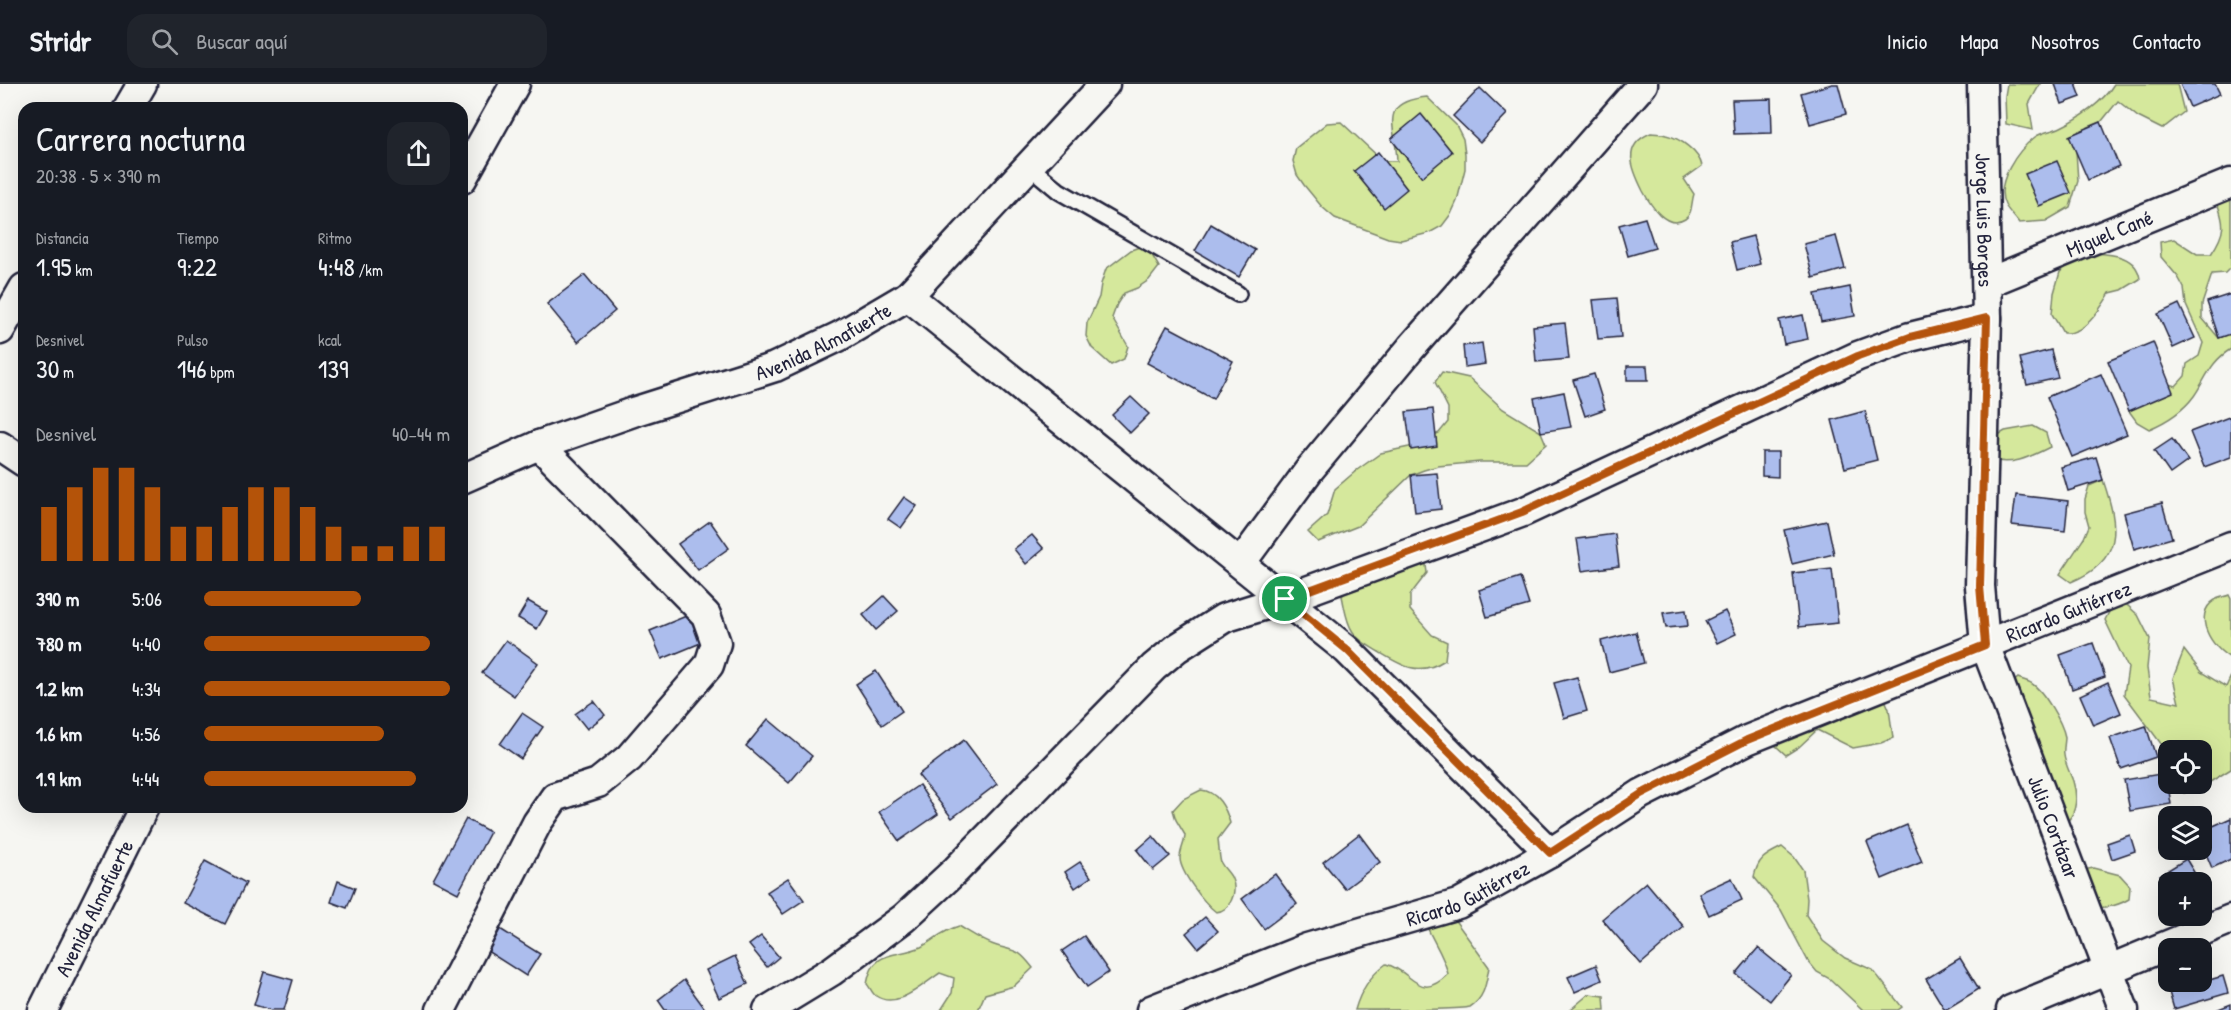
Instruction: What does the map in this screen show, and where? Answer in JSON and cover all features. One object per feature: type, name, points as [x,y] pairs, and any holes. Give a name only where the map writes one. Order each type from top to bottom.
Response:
[{"type":"street","points":[[132,102],[142,84]]},
{"type":"street","name":"Avenida Almafuerte","points":[[468,476],[540,445],[636,411],[775,367],[840,336],[908,296],[1105,84]]},
{"type":"street","points":[[1241,563],[1310,469],[1382,383],[1643,84]]},
{"type":"street","name":"Jorge Luis Borges","points":[[1982,84],[1987,318],[1980,586],[1985,645]]},
{"type":"street","points":[[468,167],[510,85]]},
{"type":"street","name":"Miguel Cané","points":[[1986,283],[2231,183]]},
{"type":"street","points":[[908,296],[1347,650],[1550,853]]},
{"type":"street","points":[[0,330],[18,298]]},
{"type":"street","points":[[768,1010],[832,970],[904,918],[956,870],[1154,667],[1177,648],[1224,618],[1285,599],[1522,512],[1858,356],[1910,337],[1987,318]]},
{"type":"street","points":[[441,1010],[537,823],[555,797],[598,783],[629,758],[709,664],[716,643],[706,615],[540,445]]},
{"type":"street","points":[[0,447],[18,458]]},
{"type":"street","name":"Ricardo Gutiérrez","points":[[1151,1010],[1307,948],[1458,904],[1550,853],[1641,794],[1747,740],[2231,546]]},
{"type":"street","name":"Julio Cortázar","points":[[1985,645],[2124,1010]]},
{"type":"street","name":"Avenida Almafuerte","points":[[43,1010],[141,813]]},
{"type":"street","points":[[2011,1010],[2231,919]]},
{"type":"lane","points":[[1029,166],[1059,191],[1238,294]]},
{"type":"green space","points":[[2007,84],[2040,84],[2029,104],[2033,130],[2006,124]]},
{"type":"green space","points":[[2114,84],[2177,84],[2184,112],[2162,129],[2138,117],[2118,101],[2101,122],[2088,127],[2076,151],[2078,181],[2070,207],[2046,221],[2019,223],[2006,207],[2002,196],[2005,177],[2015,158],[2035,137],[2061,127],[2090,109]]},
{"type":"green space","points":[[1427,97],[1456,125],[1463,139],[1465,154],[1465,169],[1457,201],[1442,226],[1429,233],[1401,240],[1388,238],[1335,218],[1322,207],[1297,175],[1293,161],[1296,148],[1327,123],[1341,122],[1383,161],[1397,161],[1393,127],[1395,110],[1401,104]]},
{"type":"green space","points":[[1651,133],[1664,134],[1683,142],[1697,156],[1702,166],[1684,179],[1694,194],[1688,217],[1678,222],[1665,219],[1654,209],[1635,174],[1632,151],[1642,138]]},
{"type":"green space","points":[[2231,178],[2231,267],[2225,273],[2212,274],[2202,304],[2202,318],[2219,338],[2231,333],[2231,349],[2213,365],[2185,406],[2168,419],[2149,429],[2137,422],[2129,411],[2160,382],[2176,386],[2185,376],[2187,364],[2199,356],[2203,343],[2186,305],[2184,288],[2161,257],[2160,242],[2174,239],[2197,254],[2211,254],[2223,229],[2213,189]]},
{"type":"green space","points":[[1142,246],[1152,255],[1159,267],[1149,280],[1124,293],[1117,304],[1112,318],[1128,346],[1124,359],[1111,365],[1092,348],[1086,336],[1087,323],[1099,297],[1106,269],[1131,250]]},
{"type":"green space","points":[[2094,253],[2109,254],[2129,261],[2138,271],[2140,279],[2122,290],[2110,293],[2091,320],[2078,330],[2063,333],[2052,314],[2054,293],[2060,272],[2081,256]]},
{"type":"green space","points":[[1442,372],[1469,378],[1503,409],[1541,432],[1546,444],[1526,462],[1480,462],[1438,466],[1411,475],[1358,526],[1318,542],[1308,532],[1327,515],[1335,489],[1381,453],[1409,447],[1439,433],[1448,422],[1448,408],[1435,382]]},
{"type":"green space","points":[[2033,426],[2046,433],[2050,447],[2013,461],[1989,459],[1993,438],[2005,431]]},
{"type":"green space","points":[[2103,480],[2112,513],[2113,540],[2109,552],[2101,563],[2071,582],[2060,574],[2084,538],[2089,526],[2085,512],[2085,499],[2089,486]]},
{"type":"green space","points":[[1425,557],[1427,573],[1410,595],[1410,610],[1432,635],[1447,642],[1445,660],[1419,669],[1395,662],[1359,638],[1349,624],[1342,596],[1351,585]]},
{"type":"green space","points":[[2229,595],[2231,599],[2231,658],[2211,640],[2205,623],[2208,606],[2217,599]]},
{"type":"green space","points":[[2117,596],[2138,615],[2150,639],[2147,668],[2151,697],[2179,703],[2173,678],[2184,650],[2201,672],[2226,687],[2231,676],[2231,769],[2212,781],[2212,740],[2158,740],[2124,694],[2128,668],[2105,620]]},
{"type":"green space","points":[[2018,678],[2036,687],[2056,715],[2065,737],[2066,765],[2075,791],[2076,801],[2071,817],[2059,829],[2040,835],[2009,686]]},
{"type":"green space","points":[[1884,697],[1889,709],[1893,738],[1881,743],[1853,748],[1817,730],[1799,747],[1786,755],[1776,746],[1771,733]]},
{"type":"green space","points":[[1201,790],[1212,793],[1220,801],[1230,823],[1218,839],[1221,863],[1232,879],[1234,890],[1229,905],[1216,912],[1199,895],[1181,864],[1180,858],[1185,835],[1173,810],[1183,799]]},
{"type":"green space","points":[[1782,847],[1794,857],[1803,870],[1807,899],[1806,915],[1823,941],[1845,958],[1873,970],[1902,1007],[1898,1010],[1863,1010],[1830,979],[1817,972],[1808,961],[1781,910],[1754,877],[1763,858]]},
{"type":"green space","points":[[2093,868],[2120,875],[2130,886],[2129,899],[2107,907],[2083,908],[2079,871]]},
{"type":"green space","points":[[1424,919],[1454,919],[1489,967],[1484,990],[1479,999],[1470,1007],[1463,1008],[1355,1010],[1367,984],[1386,964],[1423,986],[1430,986],[1448,974]]},
{"type":"green space","points":[[959,926],[987,942],[1018,952],[1033,968],[1014,986],[985,994],[978,1010],[941,1010],[952,993],[954,978],[940,973],[901,998],[884,999],[873,994],[867,984],[874,965],[880,959],[921,947],[947,930]]},
{"type":"green space","points":[[1589,994],[1604,996],[1605,1010],[1570,1010]]},
{"type":"building","points":[[1838,84],[1846,114],[1810,124],[1801,93]]},
{"type":"building","points":[[2055,84],[2076,84],[2081,97],[2062,104]]},
{"type":"building","points":[[2180,84],[2215,84],[2220,94],[2190,107]]},
{"type":"building","points":[[1480,88],[1507,114],[1480,142],[1453,116]]},
{"type":"building","points":[[1771,99],[1772,133],[1734,134],[1732,100]]},
{"type":"building","points":[[1421,114],[1452,152],[1422,177],[1391,139]]},
{"type":"building","points":[[2101,122],[2119,166],[2088,180],[2069,136]]},
{"type":"building","points":[[1378,152],[1407,189],[1384,208],[1354,171]]},
{"type":"building","points":[[2057,161],[2071,193],[2039,206],[2025,174]]},
{"type":"building","points":[[1645,218],[1655,248],[1628,256],[1619,225]]},
{"type":"building","points":[[1211,224],[1255,250],[1239,277],[1195,251]]},
{"type":"building","points":[[1753,236],[1760,264],[1737,270],[1730,242]]},
{"type":"building","points":[[1836,236],[1845,269],[1813,278],[1804,244]]},
{"type":"building","points":[[585,275],[615,311],[578,342],[547,304]]},
{"type":"building","points":[[1850,287],[1855,316],[1821,322],[1815,294]]},
{"type":"building","points":[[2231,294],[2231,334],[2219,338],[2207,302]]},
{"type":"building","points":[[1617,298],[1621,337],[1598,339],[1593,300]]},
{"type":"building","points":[[2179,304],[2195,338],[2173,348],[2158,314]]},
{"type":"building","points":[[1803,315],[1808,339],[1784,344],[1779,320]]},
{"type":"building","points":[[1565,323],[1569,359],[1536,362],[1533,326]]},
{"type":"building","points":[[1167,326],[1233,361],[1213,399],[1147,363]]},
{"type":"building","points":[[2153,342],[2173,392],[2129,411],[2108,361]]},
{"type":"building","points":[[1482,343],[1485,364],[1465,367],[1463,346]]},
{"type":"building","points":[[2051,350],[2058,378],[2027,385],[2020,358]]},
{"type":"building","points":[[1627,366],[1647,366],[1648,380],[1627,380]]},
{"type":"building","points":[[1594,374],[1605,409],[1585,416],[1573,380]]},
{"type":"building","points":[[2101,374],[2127,434],[2072,457],[2047,397]]},
{"type":"building","points":[[1564,392],[1571,427],[1541,432],[1534,398]]},
{"type":"building","points":[[1131,397],[1149,414],[1130,433],[1112,415]]},
{"type":"building","points":[[1433,409],[1437,446],[1411,450],[1406,412]]},
{"type":"building","points":[[1865,411],[1877,460],[1845,468],[1832,420]]},
{"type":"building","points":[[2229,417],[2231,457],[2204,467],[2190,432]]},
{"type":"building","points":[[2172,439],[2188,461],[2170,474],[2154,451]]},
{"type":"building","points":[[1762,452],[1778,452],[1778,477],[1762,476]]},
{"type":"building","points":[[2096,457],[2103,480],[2068,491],[2061,467]]},
{"type":"building","points":[[1437,473],[1441,509],[1415,512],[1411,475]]},
{"type":"building","points":[[2016,495],[2068,501],[2065,531],[2012,525]]},
{"type":"building","points":[[904,497],[917,506],[901,528],[888,519]]},
{"type":"building","points":[[2162,503],[2172,538],[2134,549],[2124,513]]},
{"type":"building","points":[[710,521],[729,548],[698,570],[678,544]]},
{"type":"building","points":[[1827,521],[1834,554],[1792,564],[1784,530]]},
{"type":"building","points":[[1615,534],[1619,566],[1582,571],[1577,539]]},
{"type":"building","points":[[1032,535],[1044,549],[1026,564],[1014,549]]},
{"type":"building","points":[[1832,569],[1838,623],[1799,627],[1793,573]]},
{"type":"building","points":[[1520,577],[1529,605],[1487,617],[1479,590]]},
{"type":"building","points":[[884,596],[898,611],[876,630],[863,615]]},
{"type":"building","points":[[528,601],[547,612],[537,629],[518,618]]},
{"type":"building","points":[[1686,610],[1688,626],[1666,628],[1663,613]]},
{"type":"building","points":[[1725,611],[1736,634],[1717,643],[1705,621]]},
{"type":"building","points":[[691,614],[703,642],[662,659],[650,631]]},
{"type":"building","points":[[1636,632],[1644,663],[1609,672],[1601,641]]},
{"type":"building","points":[[506,640],[538,663],[514,696],[482,673]]},
{"type":"building","points":[[2093,643],[2105,677],[2072,689],[2060,655]]},
{"type":"building","points":[[876,671],[902,711],[882,725],[856,684]]},
{"type":"building","points":[[1577,677],[1587,711],[1564,718],[1554,683]]},
{"type":"building","points":[[2108,682],[2121,713],[2093,725],[2080,695]]},
{"type":"building","points":[[594,701],[605,715],[587,729],[575,714]]},
{"type":"building","points":[[522,713],[543,727],[521,759],[500,744]]},
{"type":"building","points":[[768,719],[812,756],[789,783],[746,746]]},
{"type":"building","points":[[2146,726],[2156,757],[2121,769],[2110,738]]},
{"type":"building","points":[[964,740],[997,784],[952,818],[918,775]]},
{"type":"building","points":[[2158,774],[2158,794],[2169,794],[2171,804],[2130,811],[2124,780]]},
{"type":"building","points":[[919,785],[938,814],[899,841],[879,812]]},
{"type":"building","points":[[2231,818],[2231,859],[2212,868],[2209,860],[2212,860],[2212,827]]},
{"type":"building","points":[[466,819],[490,832],[458,893],[433,880]]},
{"type":"building","points":[[1907,825],[1922,862],[1882,879],[1867,842]]},
{"type":"building","points":[[1359,834],[1380,862],[1345,889],[1323,862]]},
{"type":"building","points":[[2130,835],[2135,851],[2112,859],[2107,843]]},
{"type":"building","points":[[1153,836],[1170,856],[1153,870],[1137,850]]},
{"type":"building","points":[[2187,860],[2194,872],[2165,872]]},
{"type":"building","points":[[205,861],[246,883],[225,924],[183,903]]},
{"type":"building","points":[[1080,862],[1091,877],[1075,888],[1065,872]]},
{"type":"building","points":[[1275,874],[1297,904],[1264,929],[1242,899]]},
{"type":"building","points":[[788,878],[804,900],[783,914],[767,892]]},
{"type":"building","points":[[1732,878],[1742,900],[1709,915],[1699,893]]},
{"type":"building","points":[[338,881],[355,888],[347,908],[331,902]]},
{"type":"building","points":[[1646,882],[1684,927],[1641,964],[1602,919]]},
{"type":"building","points":[[1205,917],[1218,931],[1198,948],[1186,933]]},
{"type":"building","points":[[500,929],[540,954],[526,976],[487,951]]},
{"type":"building","points":[[761,936],[779,957],[767,967],[749,945]]},
{"type":"building","points":[[1084,936],[1109,972],[1087,987],[1062,951]]},
{"type":"building","points":[[1758,948],[1791,975],[1770,1001],[1736,974]]},
{"type":"building","points":[[735,956],[748,984],[719,998],[706,970]]},
{"type":"building","points":[[1960,958],[1979,989],[1945,1010],[1926,979]]},
{"type":"building","points":[[1596,965],[1602,980],[1575,992],[1568,977]]},
{"type":"building","points":[[264,972],[293,980],[284,1010],[271,1010],[254,1005]]},
{"type":"building","points":[[2223,976],[2228,993],[2174,1009],[2169,992],[2212,992],[2212,979]]},
{"type":"building","points":[[684,980],[706,1010],[665,1010],[658,1000]]},
{"type":"building","points":[[2231,1004],[2231,1010],[2216,1010]]},
{"type":"route","points":[[1987,318],[1980,586],[1985,645],[1747,740],[1641,794],[1550,853],[1347,650],[1285,599],[1522,512],[1858,356],[1910,337],[1987,318]]}]
